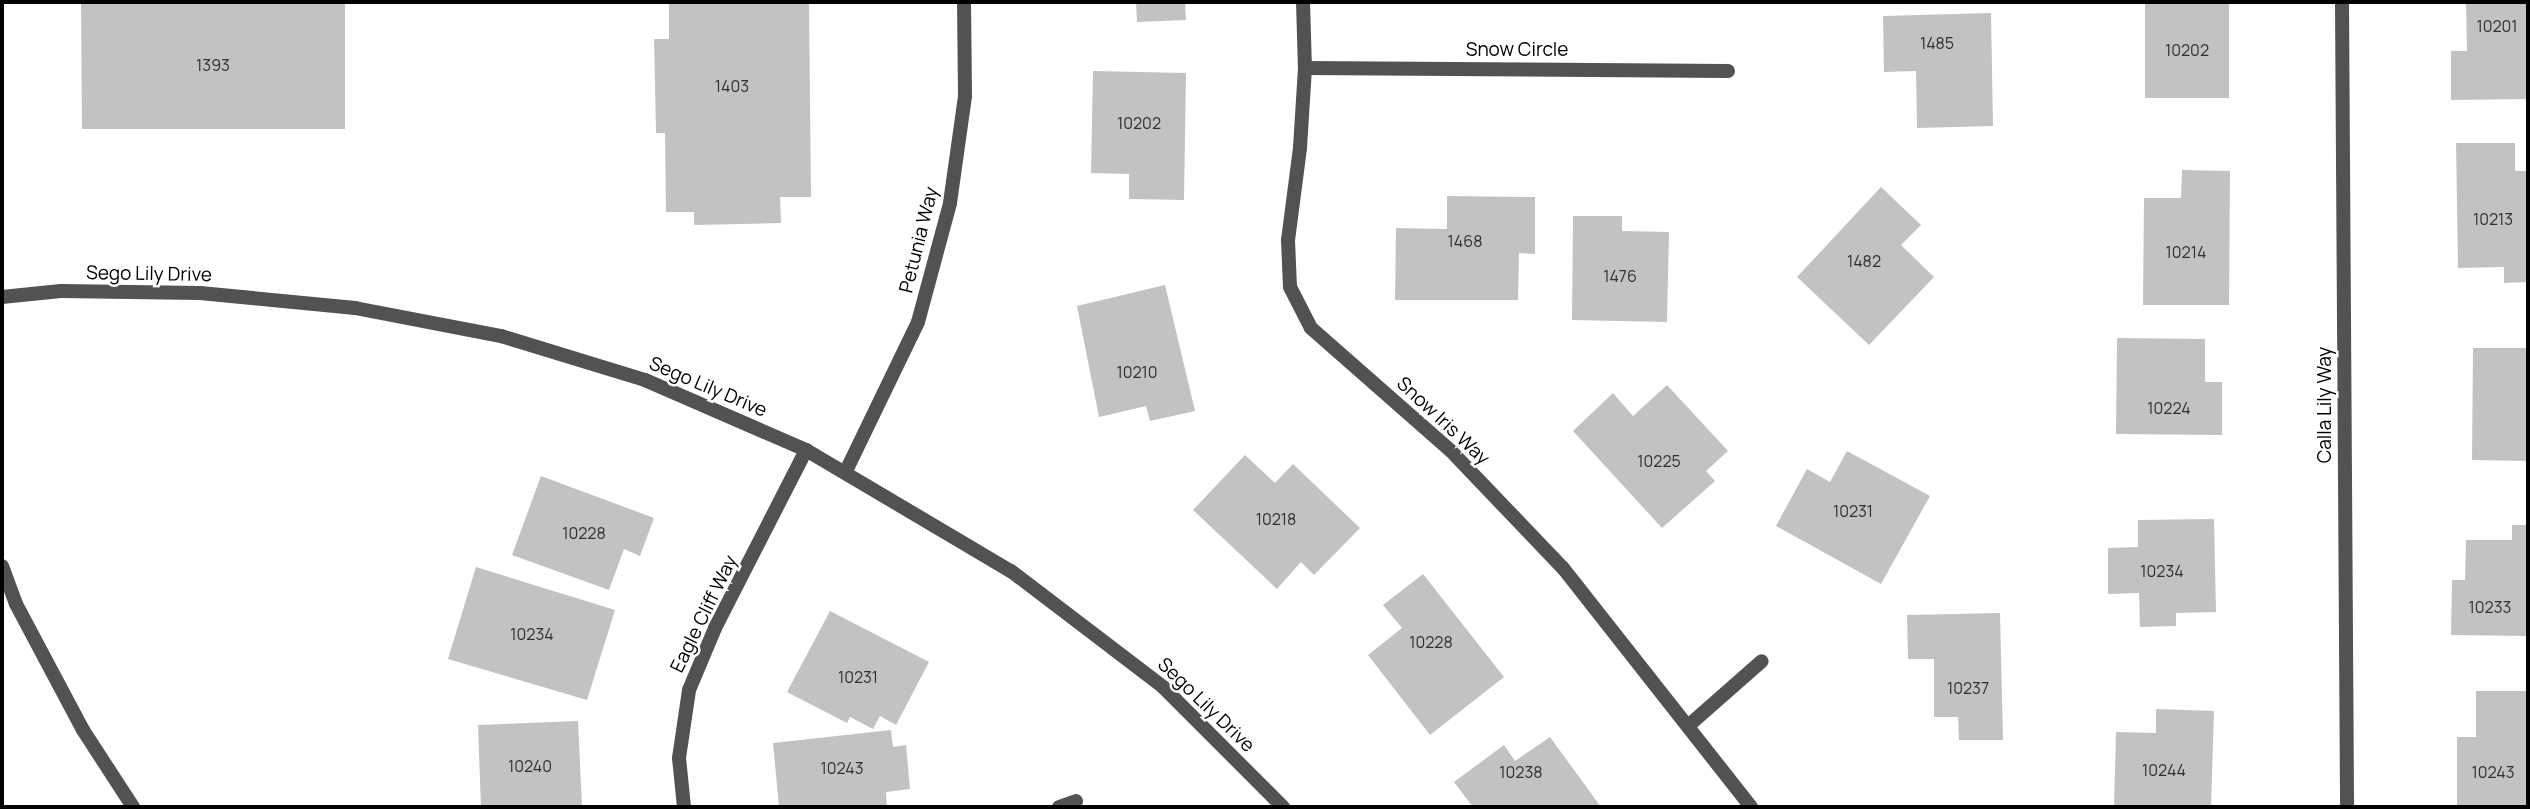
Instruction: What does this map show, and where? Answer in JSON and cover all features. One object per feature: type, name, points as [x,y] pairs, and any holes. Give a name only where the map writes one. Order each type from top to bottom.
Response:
[{"type":"street","name":"Petunia Way","points":[[846,471],[918,323],[950,203],[965,96],[964,2]]},
{"type":"street","name":"Snow Iris Way","points":[[1303,2],[1305,68],[1288,240],[1290,287],[1311,328],[1451,452],[1563,568],[1751,807]]},
{"type":"street","name":"Calla Lily Way","points":[[2342,2],[2347,807]]},
{"type":"street","name":"Snow Circle","points":[[1305,68],[1728,71]]},
{"type":"street","name":"Sego Lily Drive","points":[[2,297],[61,292],[200,293],[355,308],[501,336],[645,380],[806,450],[1012,570],[1163,687],[1283,807]]},
{"type":"street","name":"Eagle Cliff Way","points":[[684,807],[679,758],[689,691],[715,628],[806,450]]},
{"type":"street","points":[[2,566],[16,604],[83,730],[133,807]]},
{"type":"street","points":[[1688,726],[1762,661]]},
{"type":"street","points":[[1059,807],[1076,802]]},
{"type":"building","points":[[81,2],[345,2],[345,129],[82,129]]},
{"type":"building","points":[[669,2],[809,2],[811,197],[780,197],[781,223],[694,225],[694,212],[666,212],[665,133],[656,133],[654,39],[669,39]]},
{"type":"building","points":[[1136,2],[1185,2],[1186,20],[1137,22]]},
{"type":"building","points":[[2145,2],[2229,2],[2229,98],[2145,98]]},
{"type":"building","points":[[2466,2],[2528,2],[2528,99],[2451,100],[2451,51],[2467,51]]},
{"type":"building","points":[[1991,13],[1993,126],[1917,128],[1916,71],[1884,72],[1883,16]]},
{"type":"building","points":[[1093,71],[1186,73],[1184,200],[1129,199],[1129,174],[1091,173]]},
{"type":"building","points":[[2456,143],[2515,143],[2515,171],[2528,171],[2528,282],[2504,283],[2504,267],[2458,268]]},
{"type":"building","points":[[2182,170],[2230,171],[2229,305],[2143,305],[2144,198],[2181,198]]},
{"type":"building","points":[[1881,187],[1921,225],[1901,245],[1934,277],[1869,345],[1797,277]]},
{"type":"building","points":[[1447,196],[1535,197],[1535,254],[1519,253],[1518,300],[1395,300],[1396,228],[1447,229]]},
{"type":"building","points":[[1573,216],[1622,216],[1622,231],[1669,232],[1667,322],[1572,320]]},
{"type":"building","points":[[1165,285],[1195,411],[1150,421],[1146,406],[1099,417],[1077,306]]},
{"type":"building","points":[[2117,338],[2205,339],[2205,382],[2222,382],[2222,435],[2116,434]]},
{"type":"building","points":[[2473,348],[2528,348],[2528,461],[2472,460]]},
{"type":"building","points":[[1667,385],[1728,451],[1706,471],[1715,481],[1662,528],[1573,431],[1613,393],[1633,416]]},
{"type":"building","points":[[1847,451],[1930,496],[1881,584],[1776,526],[1807,469],[1830,482]]},
{"type":"building","points":[[1245,455],[1275,483],[1293,464],[1360,528],[1314,575],[1301,562],[1277,589],[1193,510]]},
{"type":"building","points":[[541,476],[654,518],[640,556],[624,549],[609,590],[512,555]]},
{"type":"building","points":[[2214,519],[2216,612],[2176,613],[2176,626],[2140,627],[2139,593],[2108,594],[2108,548],[2138,547],[2138,520]]},
{"type":"building","points":[[2512,525],[2528,525],[2528,636],[2451,635],[2452,580],[2465,580],[2466,540],[2512,540]]},
{"type":"building","points":[[476,567],[615,610],[587,700],[448,659]]},
{"type":"building","points":[[1423,574],[1504,677],[1430,735],[1368,655],[1402,628],[1383,605]]},
{"type":"building","points":[[830,611],[929,662],[896,725],[880,716],[873,729],[850,717],[847,723],[787,692]]},
{"type":"building","points":[[2000,613],[2003,740],[1959,740],[1958,717],[1934,717],[1934,659],[1908,659],[1907,615]]},
{"type":"building","points":[[2476,691],[2528,691],[2528,807],[2457,807],[2457,737],[2476,737]]},
{"type":"building","points":[[2156,709],[2214,711],[2211,807],[2114,807],[2116,732],[2156,733]]},
{"type":"building","points":[[578,721],[582,807],[481,807],[478,725]]},
{"type":"building","points":[[891,730],[893,747],[906,745],[910,789],[886,792],[887,807],[779,807],[773,743]]},
{"type":"building","points":[[1550,737],[1601,807],[1473,807],[1454,782],[1504,745],[1515,761]]}]
